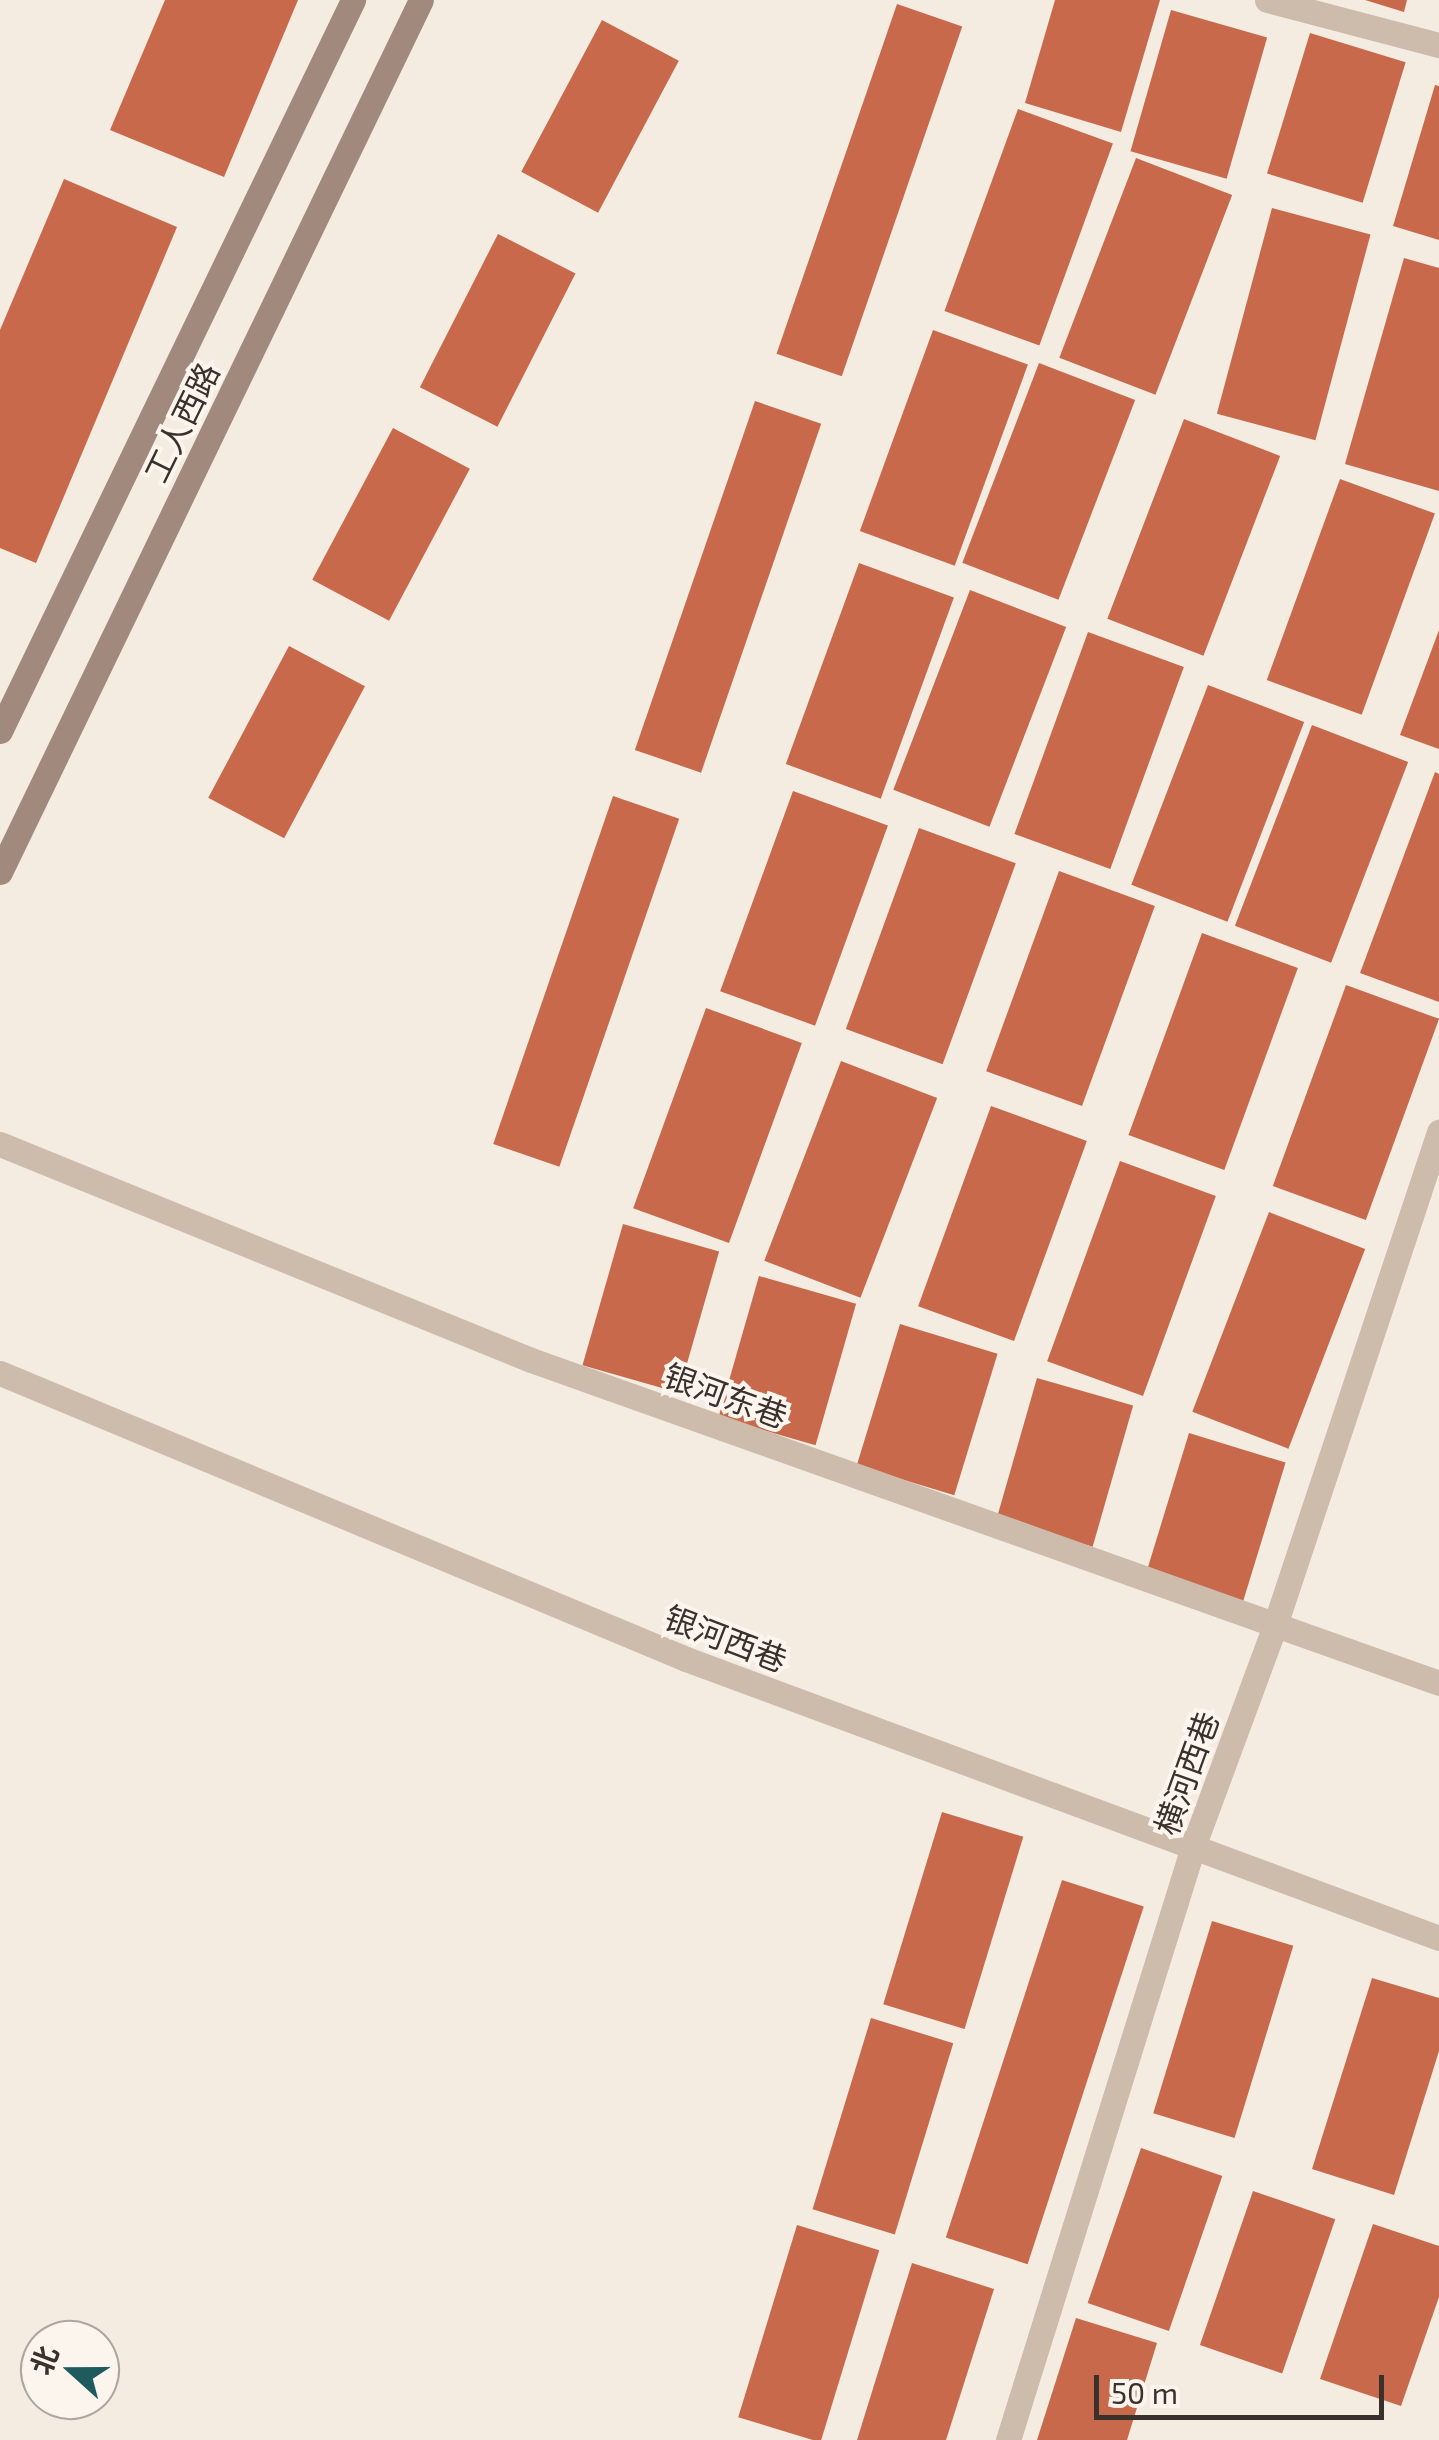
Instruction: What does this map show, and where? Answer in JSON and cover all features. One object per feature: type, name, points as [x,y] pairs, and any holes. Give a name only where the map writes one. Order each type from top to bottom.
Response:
[{"type":"main road","name":"工人西路","points":[[0,732],[352,0]]},
{"type":"main road","name":"工人西路","points":[[0,872],[421,0]]},
{"type":"street","points":[[1267,0],[1439,45]]},
{"type":"street","name":"横河西巷","points":[[1008,2440],[1193,1847],[1275,1625],[1439,1132]]},
{"type":"street","name":"银河东巷","points":[[0,1144],[531,1360],[1439,1683]]},
{"type":"street","name":"银河西巷","points":[[0,1373],[686,1659],[1439,1938]]},
{"type":"building","points":[[165,0],[298,0],[224,177],[110,130]]},
{"type":"building","points":[[1055,0],[1160,0],[1121,132],[1025,103]]},
{"type":"building","points":[[1365,0],[1407,0],[1404,12]]},
{"type":"building","points":[[897,4],[962,26],[842,376],[777,354]]},
{"type":"building","points":[[1171,10],[1267,38],[1227,179],[1130,151]]},
{"type":"building","points":[[602,20],[679,61],[598,213],[521,172]]},
{"type":"building","points":[[1310,33],[1406,62],[1363,203],[1267,174]]},
{"type":"building","points":[[1435,85],[1439,86],[1439,240],[1393,226]]},
{"type":"building","points":[[1018,109],[1113,144],[1039,346],[944,311]]},
{"type":"building","points":[[1136,158],[1232,195],[1155,395],[1059,358]]},
{"type":"building","points":[[64,179],[177,227],[36,563],[0,548],[0,330]]},
{"type":"building","points":[[1272,208],[1371,234],[1315,440],[1217,414]]},
{"type":"building","points":[[498,234],[576,273],[497,427],[420,387]]},
{"type":"building","points":[[1404,258],[1439,268],[1439,491],[1345,464]]},
{"type":"building","points":[[933,330],[1028,365],[955,566],[860,531]]},
{"type":"building","points":[[1039,363],[1135,400],[1058,600],[962,563]]},
{"type":"building","points":[[755,401],[821,424],[701,773],[635,750]]},
{"type":"building","points":[[1184,419],[1280,456],[1203,656],[1107,619]]},
{"type":"building","points":[[393,428],[470,469],[389,621],[312,580]]},
{"type":"building","points":[[1340,479],[1435,514],[1362,715],[1267,680]]},
{"type":"building","points":[[859,563],[954,598],[881,799],[786,764]]},
{"type":"building","points":[[970,590],[1066,627],[989,827],[893,790]]},
{"type":"building","points":[[1439,630],[1439,749],[1400,735]]},
{"type":"building","points":[[1088,632],[1184,667],[1110,869],[1014,834]]},
{"type":"building","points":[[289,646],[365,686],[284,838],[208,798]]},
{"type":"building","points":[[1208,685],[1304,722],[1227,922],[1131,885]]},
{"type":"building","points":[[1312,725],[1408,762],[1331,963],[1235,926]]},
{"type":"building","points":[[1435,772],[1439,774],[1439,1002],[1360,973]]},
{"type":"building","points":[[793,791],[888,826],[815,1026],[720,991]]},
{"type":"building","points":[[613,796],[679,819],[559,1167],[493,1144]]},
{"type":"building","points":[[919,828],[1016,863],[943,1064],[846,1029]]},
{"type":"building","points":[[1059,871],[1155,906],[1082,1106],[986,1071]]},
{"type":"building","points":[[1202,933],[1298,968],[1224,1170],[1128,1135]]},
{"type":"building","points":[[1346,985],[1439,1019],[1366,1220],[1273,1186]]},
{"type":"building","points":[[706,1008],[802,1043],[729,1243],[633,1208]]},
{"type":"building","points":[[841,1061],[937,1098],[860,1298],[764,1261]]},
{"type":"building","points":[[991,1106],[1087,1141],[1014,1341],[918,1306]]},
{"type":"building","points":[[1120,1161],[1216,1196],[1143,1396],[1047,1361]]},
{"type":"building","points":[[1269,1212],[1365,1249],[1288,1449],[1192,1412]]},
{"type":"building","points":[[623,1224],[719,1252],[679,1393],[582,1365]]},
{"type":"building","points":[[759,1276],[856,1304],[816,1445],[718,1417]]},
{"type":"building","points":[[900,1324],[998,1354],[954,1495],[857,1466]]},
{"type":"building","points":[[1037,1378],[1133,1406],[1093,1547],[996,1519]]},
{"type":"building","points":[[1189,1433],[1286,1463],[1243,1603],[1146,1574]]},
{"type":"building","points":[[942,1812],[1023,1837],[965,2029],[883,2004]]},
{"type":"building","points":[[1062,1880],[1144,1907],[1028,2264],[946,2238]]},
{"type":"building","points":[[1212,1921],[1293,1946],[1235,2138],[1153,2113]]},
{"type":"building","points":[[1372,1978],[1439,1998],[1439,2051],[1394,2195],[1312,2169]]},
{"type":"building","points":[[871,2018],[953,2043],[895,2234],[813,2209]]},
{"type":"building","points":[[1141,2148],[1222,2176],[1169,2331],[1088,2303]]},
{"type":"building","points":[[1253,2191],[1335,2219],[1282,2373],[1200,2345]]},
{"type":"building","points":[[1373,2224],[1439,2246],[1439,2297],[1401,2406],[1320,2379]]},
{"type":"building","points":[[797,2225],[879,2250],[821,2440],[738,2417]]},
{"type":"building","points":[[912,2263],[994,2289],[946,2440],[857,2440]]},
{"type":"building","points":[[1076,2318],[1157,2343],[1127,2440],[1037,2440]]}]
